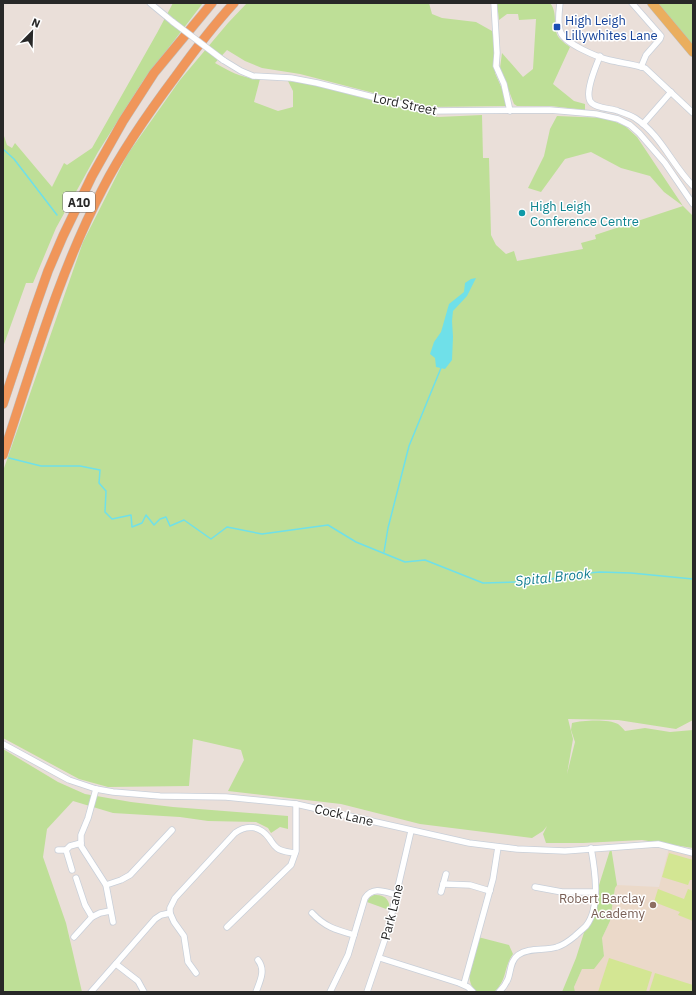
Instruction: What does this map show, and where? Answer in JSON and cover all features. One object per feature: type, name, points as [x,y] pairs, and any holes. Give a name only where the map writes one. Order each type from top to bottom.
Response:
[{"type":"highway","name":"A10","points":[[3,404],[34,308],[48,271],[92,176],[123,121],[154,73],[212,3]]},
{"type":"highway","name":"A10","points":[[3,455],[61,285],[78,242],[103,187],[151,109],[208,33],[234,3]]},
{"type":"highway","points":[[208,33],[240,3]]},
{"type":"main road","points":[[652,3],[693,52]]},
{"type":"street","name":"Lord Street","points":[[150,3],[223,60],[241,71],[253,76],[291,78],[317,83],[429,111],[510,110],[572,112],[596,114],[622,121],[640,133],[662,159],[693,204]]},
{"type":"street","points":[[494,3],[497,53],[496,66],[504,84],[510,110]]},
{"type":"street","points":[[560,3],[559,27],[563,37],[567,41],[600,56],[641,67],[649,72],[693,113]]},
{"type":"street","points":[[632,3],[661,36],[646,56],[641,67]]},
{"type":"street","points":[[600,56],[591,82],[589,95],[590,101],[602,107],[626,114],[643,124],[659,141],[693,186]]},
{"type":"street","points":[[643,124],[671,92]]},
{"type":"street","name":"Cock Lane","points":[[3,744],[63,777],[96,789],[133,794],[226,797],[296,804],[469,843],[524,850],[564,851],[658,844],[693,853]]},
{"type":"street","points":[[96,789],[81,843],[83,851],[101,875],[106,885],[113,922]]},
{"type":"street","points":[[227,927],[287,870],[294,860],[296,804]]},
{"type":"street","points":[[196,973],[188,962],[184,936],[171,918],[170,913],[172,903],[175,898],[240,830],[250,827],[257,828],[265,834],[276,848],[285,852],[295,853]]},
{"type":"street","points":[[106,885],[130,875],[172,830]]},
{"type":"street","name":"Park Lane","points":[[367,992],[380,958],[397,895],[411,830]]},
{"type":"street","points":[[58,850],[66,850],[70,846],[81,843]]},
{"type":"street","points":[[464,984],[490,891],[498,847]]},
{"type":"street","points":[[499,992],[507,982],[514,959],[519,954],[528,951],[552,948],[564,944],[585,926],[592,911],[595,892],[595,872],[591,848]]},
{"type":"street","points":[[66,850],[72,870]]},
{"type":"street","points":[[441,892],[446,874]]},
{"type":"street","points":[[76,878],[87,909],[92,917]]},
{"type":"street","points":[[443,884],[470,885],[490,891]]},
{"type":"street","points":[[535,887],[562,892],[595,892]]},
{"type":"street","points":[[330,992],[346,961],[362,903],[368,894],[378,890],[397,895]]},
{"type":"street","points":[[74,937],[92,917],[97,914],[110,911]]},
{"type":"street","points":[[91,992],[155,919],[161,915],[170,913]]},
{"type":"street","points":[[312,913],[317,919],[329,927],[354,935]]},
{"type":"street","points":[[380,958],[464,984],[473,992]]},
{"type":"street","points":[[256,992],[261,980],[262,968],[258,960]]},
{"type":"street","points":[[116,964],[138,982],[144,992]]},
{"type":"shaded area","name":"Robert Barclay Academy","points":[[669,848],[693,853],[693,992],[575,992],[574,987],[582,969],[604,956],[602,938],[610,921],[615,888],[617,885],[659,887]]},
{"type":"green space","points":[[173,3],[203,3],[143,81],[98,152],[56,228],[33,283],[26,283],[3,347],[3,133],[7,145],[12,148],[15,143],[52,187],[64,163],[67,165],[92,148]]},
{"type":"green space","points":[[247,3],[429,3],[432,14],[442,18],[476,22],[492,31],[496,54],[495,73],[506,98],[506,106],[428,107],[300,74],[262,68],[245,61],[227,50],[215,63],[242,76],[260,79],[254,102],[278,111],[293,107],[293,91],[288,81],[309,84],[438,117],[482,115],[483,158],[489,158],[491,235],[496,245],[506,254],[514,251],[517,261],[583,249],[581,243],[596,239],[595,235],[683,206],[693,216],[693,720],[676,729],[618,720],[568,719],[573,739],[567,774],[575,742],[571,730],[572,723],[609,721],[618,724],[625,731],[645,728],[670,732],[693,730],[693,848],[642,840],[546,843],[543,834],[547,826],[543,831],[532,838],[420,824],[341,804],[228,791],[244,760],[241,750],[193,739],[189,786],[108,787],[79,779],[3,738],[3,471],[83,242],[127,155],[180,80],[228,23]]},
{"type":"green space","points":[[497,3],[550,3],[554,11],[557,35],[570,47],[553,84],[574,101],[585,104],[585,110],[551,106],[517,106],[514,104],[500,68],[502,53],[523,77],[533,69],[536,19],[519,20],[518,14],[507,14],[499,20]]},
{"type":"green space","points":[[657,3],[693,3],[693,47]]},
{"type":"green space","points":[[557,116],[606,118],[625,126],[637,137],[683,206],[664,192],[650,176],[621,168],[591,152],[565,159],[541,192],[528,188],[544,156],[550,129]]},
{"type":"green space","points":[[3,749],[58,782],[85,794],[173,807],[288,816],[288,829],[280,827],[271,833],[268,828],[256,822],[208,821],[180,817],[113,813],[73,801],[47,829],[43,857],[66,923],[82,992],[3,992]]},
{"type":"green space","points":[[611,847],[617,885],[615,888],[610,921],[602,938],[604,956],[594,969],[582,969],[574,987],[575,992],[562,992],[576,958]]},
{"type":"green space","points":[[669,853],[693,860],[693,880],[690,880],[688,885],[662,877]]},
{"type":"green space","points":[[658,889],[684,899],[688,889],[693,891],[693,921],[678,915],[680,912],[654,902]]},
{"type":"green space","points":[[374,895],[386,898],[389,903],[389,910],[367,902],[370,897]]},
{"type":"green space","points":[[478,937],[509,945],[513,954],[504,978],[494,992],[476,992],[470,980],[469,973],[471,958]]},
{"type":"green space","points":[[609,958],[652,972],[646,992],[598,992]]},
{"type":"green space","points":[[655,973],[693,985],[693,992],[649,992]]},
{"type":"water","points":[[476,278],[467,296],[453,311],[452,360],[445,369],[436,367],[435,358],[430,354],[434,342],[441,332],[449,304],[464,292],[465,283]]},
{"type":"waterway","points":[[3,149],[14,159],[57,215]]},
{"type":"waterway","points":[[384,552],[388,528],[409,446],[441,368]]},
{"type":"waterway","name":"Spital Brook","points":[[9,458],[41,466],[80,466],[100,470],[99,483],[106,491],[105,512],[112,519],[131,515],[132,527],[142,523],[146,515],[154,525],[160,519],[166,517],[170,526],[184,520],[211,539],[227,527],[262,534],[328,525],[356,542],[405,562],[425,560],[483,583],[545,581],[565,575],[600,572],[631,573],[693,579]]},
{"type":"place","name":"High Leigh Lillywhites Lane","points":[[557,27]]},
{"type":"place","name":"High Leigh Conference Centre","points":[[522,213]]},
{"type":"place","name":"Robert Barclay Academy","points":[[653,905]]}]
